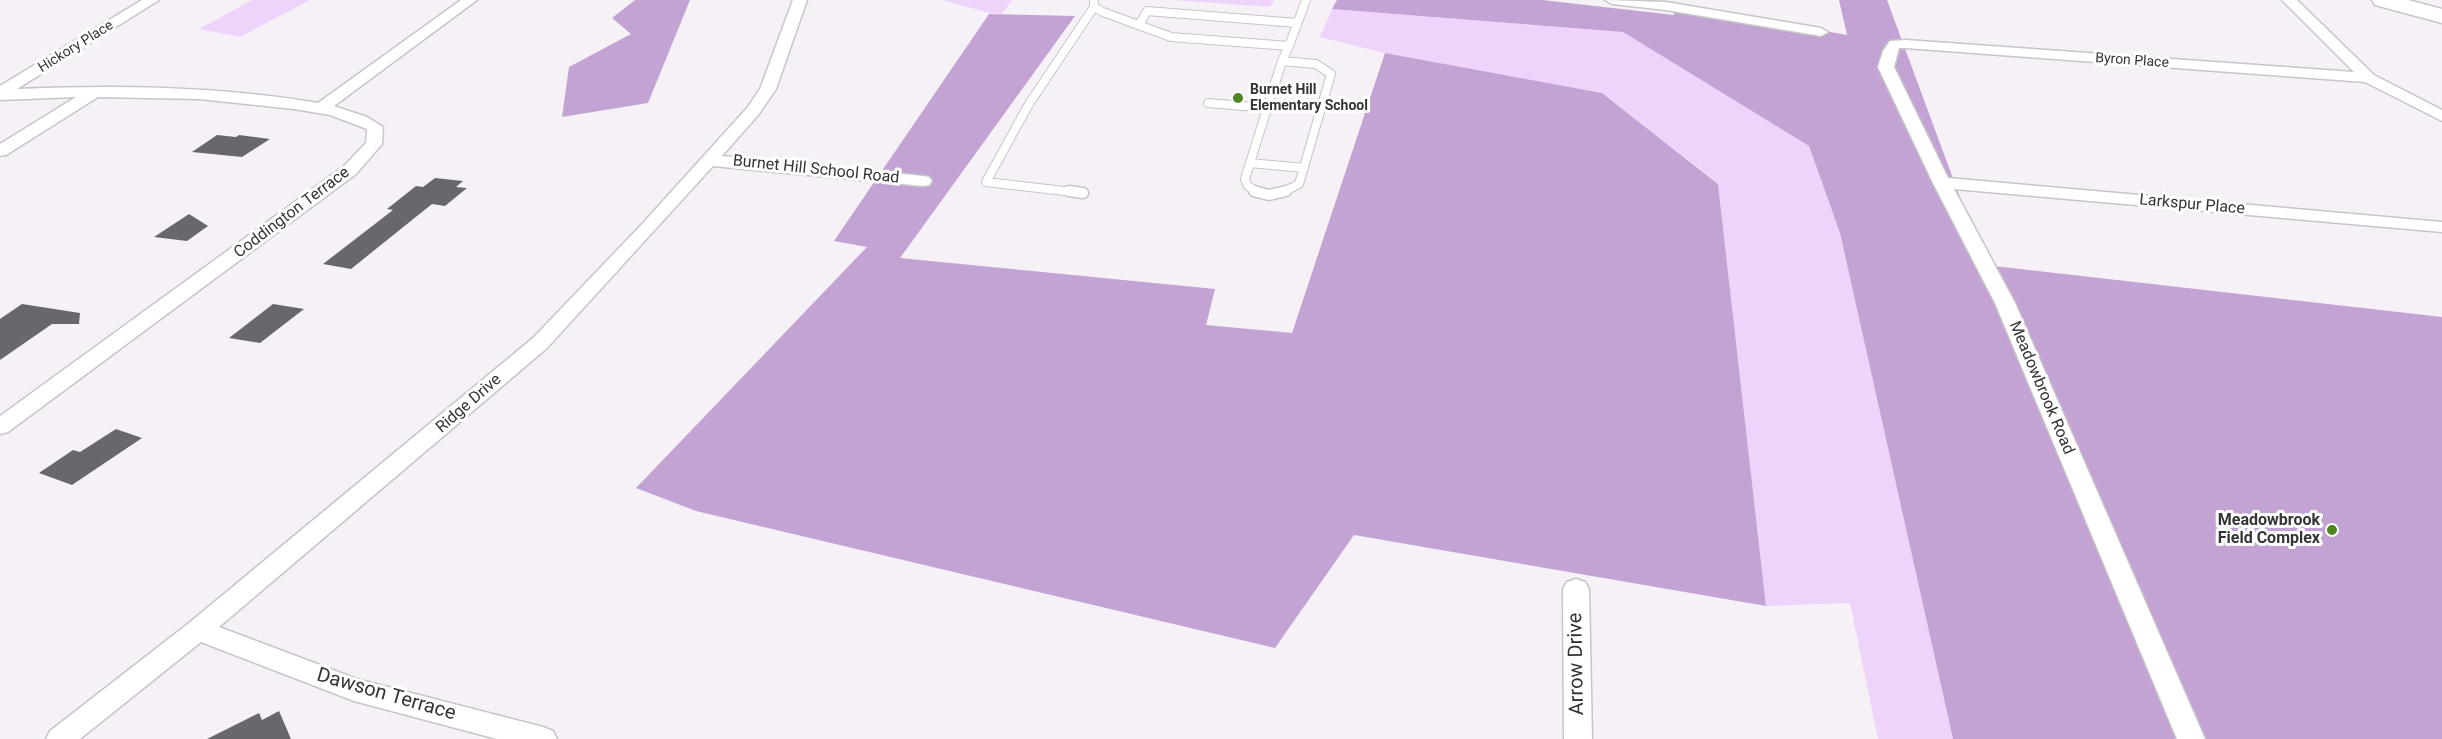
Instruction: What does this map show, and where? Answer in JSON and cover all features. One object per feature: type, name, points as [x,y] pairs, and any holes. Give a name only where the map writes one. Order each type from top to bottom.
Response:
[{"type":"main road","points":[[2385,0],[2442,16]]},
{"type":"street","name":"Hickory Place","points":[[0,94],[152,0]]},
{"type":"street","points":[[322,107],[470,0]]},
{"type":"street","name":"Ridge Drive","points":[[60,739],[198,630],[540,343],[753,111],[768,89],[800,0]]},
{"type":"street","points":[[1612,0],[1666,6],[1821,32]]},
{"type":"street","points":[[2289,0],[2369,78],[2399,96],[2442,116]]},
{"type":"street","name":"Byron Place","points":[[1895,44],[2369,78]]},
{"type":"street","name":"Meadowbrook Road","points":[[1895,44],[1890,51],[1886,67],[1942,183],[2005,303],[2192,739]]},
{"type":"street","name":"Coddington Terrace","points":[[0,94],[96,91],[214,94],[322,107],[352,114],[375,127],[374,144],[350,170],[0,427]]},
{"type":"street","points":[[0,151],[96,91]]},
{"type":"street","name":"Burnet Hill School Road","points":[[710,160],[923,181]]},
{"type":"street","name":"Larkspur Place","points":[[1942,183],[2442,227]]},
{"type":"street","name":"Arrow Drive","points":[[1576,589],[1578,739]]},
{"type":"street","name":"Dawson Terrace","points":[[198,630],[354,690],[543,739]]},
{"type":"lane","points":[[1282,61],[1316,64],[1331,74],[1299,184],[1282,194],[1263,194],[1246,184],[1250,163],[1282,61],[1306,0]]},
{"type":"lane","points":[[1083,193],[986,182],[1029,105],[1094,4],[1109,16],[1171,37],[1288,46]]},
{"type":"lane","points":[[1139,25],[1146,11],[1297,23]]},
{"type":"lane","points":[[1208,103],[1268,108]]},
{"type":"lane","points":[[1250,163],[1304,168]]},
{"type":"shaded area","points":[[252,0],[310,0],[240,37],[199,29]]},
{"type":"shaded area","points":[[635,0],[690,0],[648,103],[562,117],[569,67],[631,34],[612,18]]},
{"type":"shaded area","points":[[943,0],[1012,0],[1002,14],[989,13]]},
{"type":"shaded area","points":[[1173,0],[1274,0],[1270,7]]},
{"type":"shaded area","points":[[1337,0],[1542,0],[1674,15],[1674,4],[1847,35],[1839,0],[1887,0],[1985,265],[2442,317],[2442,739],[1953,739],[1840,233],[1809,146],[1623,32],[1332,9]]},
{"type":"shaded area","points":[[1332,9],[1623,32],[1809,146],[1840,233],[1953,739],[1878,739],[1850,603],[1766,606],[1718,183],[1602,93],[1385,53],[1320,37]]},
{"type":"shaded area","points":[[989,14],[1075,16],[900,258],[1215,289],[1206,325],[1292,333],[1385,53],[1602,93],[1718,184],[1766,606],[1354,535],[1275,648],[696,511],[636,488],[867,247],[834,241]]},
{"type":"building","points":[[217,135],[270,139],[242,157],[192,152]]},
{"type":"building","points":[[435,178],[463,181],[456,187],[467,188],[445,206],[432,204],[351,269],[323,264],[393,210],[387,209],[416,186],[423,187]]},
{"type":"building","points":[[189,214],[208,226],[187,241],[154,237]]},
{"type":"building","points":[[22,304],[80,313],[79,324],[52,324],[0,360],[0,319]]},
{"type":"building","points":[[273,304],[304,309],[260,343],[229,338]]},
{"type":"building","points":[[116,429],[142,438],[72,485],[39,473],[73,450],[80,452]]},
{"type":"building","points":[[279,711],[291,739],[207,739],[259,713],[262,720]]},
{"type":"place","name":"Burnet Hill Elementary School","points":[[1238,98]]},
{"type":"place","name":"Meadowbrook Field Complex","points":[[2332,530]]}]
